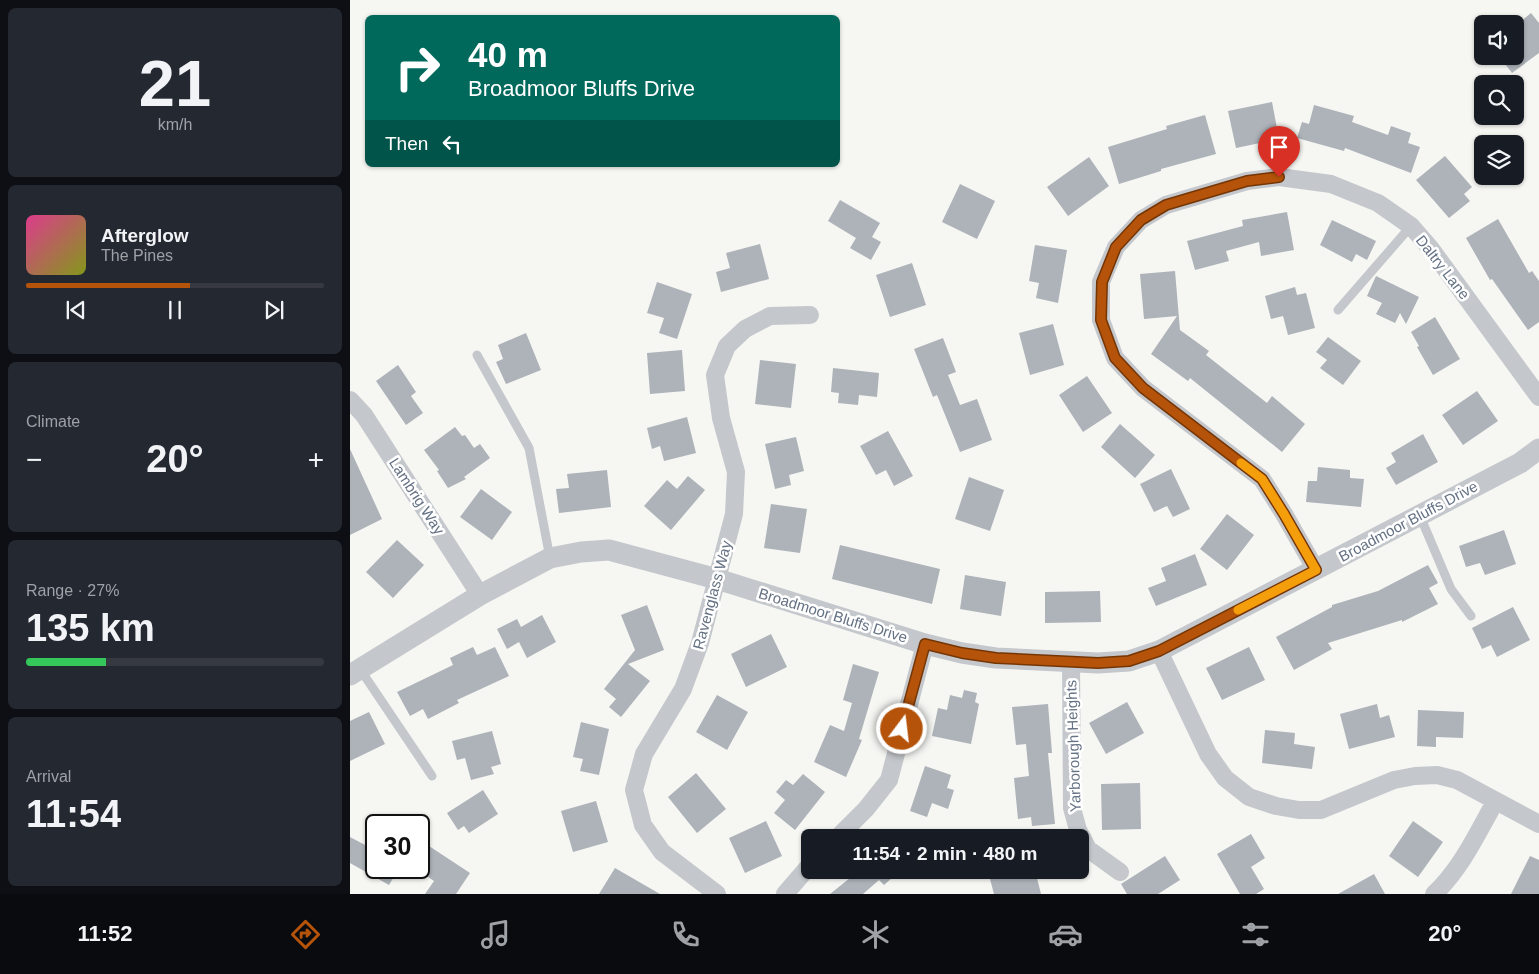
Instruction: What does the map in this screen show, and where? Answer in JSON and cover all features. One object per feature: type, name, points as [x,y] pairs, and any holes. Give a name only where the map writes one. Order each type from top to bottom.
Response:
[{"type":"street","name":"Daltry Lane","points":[[1316,570],[1262,479],[1143,388],[1115,358],[1101,320],[1102,282],[1116,247],[1141,220],[1166,205],[1247,181],[1279,177],[1331,184],[1378,203],[1411,226],[1431,249],[1539,396]]},
{"type":"street","name":"Ravenglass Way","points":[[717,894],[662,852],[643,825],[634,790],[644,754],[682,689],[700,643],[734,514],[736,472],[721,418],[715,375],[727,346],[745,329],[770,316],[810,315]]},
{"type":"street","name":"Lambrig Way","points":[[350,400],[364,415],[480,595]]},
{"type":"street","name":"Broadmoor Bluffs Drive","points":[[355,672],[480,595],[550,558],[581,552],[609,550],[717,579],[925,644],[962,653],[996,658],[1098,663],[1129,661],[1159,651],[1316,570],[1520,463],[1539,449]]},
{"type":"street","points":[[846,829],[866,809],[889,780],[925,644]]},
{"type":"street","points":[[1159,651],[1208,754],[1225,778],[1249,797],[1276,806],[1299,810],[1321,810],[1394,780],[1415,776],[1437,775],[1457,780],[1539,824]]},
{"type":"street","name":"Yarborough Heights","points":[[1071,661],[1072,808],[1078,830],[1088,849],[1120,872]]},
{"type":"street","points":[[1434,894],[1444,885],[1462,860],[1495,802]]},
{"type":"street","points":[[785,894],[801,875]]},
{"type":"lane","points":[[1338,310],[1411,226]]},
{"type":"lane","points":[[476,355],[530,448],[550,558]]},
{"type":"lane","points":[[1420,515],[1452,588],[1471,616]]},
{"type":"lane","points":[[355,672],[432,776]]},
{"type":"building","points":[[1531,13],[1539,23],[1539,53],[1524,64],[1524,19]]},
{"type":"building","points":[[1506,65],[1523,65],[1512,73]]},
{"type":"building","points":[[1272,102],[1279,139],[1236,148],[1228,111]]},
{"type":"building","points":[[1314,105],[1354,116],[1352,122],[1388,135],[1391,126],[1411,133],[1408,143],[1420,147],[1411,173],[1345,148],[1344,151],[1297,138],[1302,122],[1309,124]]},
{"type":"building","points":[[1205,115],[1216,154],[1161,169],[1161,171],[1119,184],[1108,147],[1167,129],[1166,126]]},
{"type":"building","points":[[1445,156],[1472,187],[1464,194],[1470,201],[1449,218],[1416,180]]},
{"type":"building","points":[[1089,157],[1109,186],[1068,216],[1047,187]]},
{"type":"building","points":[[960,184],[995,201],[977,239],[942,222]]},
{"type":"building","points":[[840,200],[880,223],[872,237],[881,242],[871,260],[850,248],[856,238],[828,221]]},
{"type":"building","points":[[1287,212],[1294,250],[1261,256],[1259,242],[1226,251],[1229,261],[1195,270],[1187,241],[1243,226],[1242,220]]},
{"type":"building","points":[[1498,219],[1529,273],[1532,271],[1539,281],[1539,322],[1528,330],[1492,279],[1490,280],[1466,238]]},
{"type":"building","points":[[1332,220],[1376,241],[1367,260],[1356,254],[1352,262],[1320,245]]},
{"type":"building","points":[[760,244],[769,279],[721,292],[716,272],[730,268],[726,253]]},
{"type":"building","points":[[1035,245],[1067,250],[1058,303],[1036,298],[1039,283],[1029,281]]},
{"type":"building","points":[[912,263],[926,305],[890,317],[876,275]]},
{"type":"building","points":[[1175,271],[1180,330],[1209,351],[1206,355],[1267,403],[1272,396],[1305,424],[1282,452],[1190,378],[1188,381],[1151,354],[1177,316],[1144,319],[1140,274]]},
{"type":"building","points":[[1376,276],[1419,297],[1406,324],[1400,313],[1395,323],[1376,314],[1382,303],[1367,296]]},
{"type":"building","points":[[657,282],[692,294],[677,339],[659,333],[664,318],[647,313]]},
{"type":"building","points":[[1295,287],[1297,295],[1306,293],[1315,328],[1288,335],[1283,316],[1271,319],[1265,296]]},
{"type":"building","points":[[1435,317],[1460,359],[1433,375],[1411,332]]},
{"type":"building","points":[[1053,324],[1064,365],[1030,375],[1019,333]]},
{"type":"building","points":[[526,333],[541,370],[506,384],[496,362],[503,359],[498,345]]},
{"type":"building","points":[[1328,337],[1361,361],[1343,385],[1320,368],[1327,360],[1316,352]]},
{"type":"building","points":[[943,338],[956,372],[948,375],[960,405],[977,399],[992,440],[960,452],[937,395],[933,397],[914,349]]},
{"type":"building","points":[[682,350],[685,391],[650,394],[647,353]]},
{"type":"building","points":[[760,360],[796,364],[791,408],[755,404]]},
{"type":"building","points":[[398,365],[416,392],[411,396],[423,413],[406,425],[376,381]]},
{"type":"building","points":[[833,368],[879,373],[877,397],[859,395],[858,405],[838,403],[839,393],[831,392]]},
{"type":"building","points":[[1087,376],[1112,413],[1083,432],[1059,395]]},
{"type":"building","points":[[1477,391],[1498,421],[1463,445],[1442,415]]},
{"type":"building","points":[[687,417],[696,453],[664,461],[660,446],[652,449],[647,428]]},
{"type":"building","points":[[1120,424],[1155,455],[1135,478],[1101,447]]},
{"type":"building","points":[[455,427],[462,436],[465,435],[474,448],[480,444],[490,458],[464,477],[466,479],[448,488],[437,471],[439,470],[424,450]]},
{"type":"building","points":[[888,431],[913,476],[894,486],[886,470],[876,475],[860,446]]},
{"type":"building","points":[[1423,434],[1438,462],[1396,485],[1386,468],[1396,462],[1391,453]]},
{"type":"building","points":[[796,437],[804,471],[789,475],[791,485],[775,489],[765,444]]},
{"type":"building","points":[[350,449],[382,519],[350,535]]},
{"type":"building","points":[[1318,467],[1350,470],[1350,478],[1364,479],[1361,507],[1306,502],[1308,481],[1317,481]]},
{"type":"building","points":[[1171,469],[1190,509],[1173,517],[1167,506],[1154,512],[1140,484]]},
{"type":"building","points":[[607,470],[611,507],[559,513],[556,489],[569,488],[567,474]]},
{"type":"building","points":[[688,476],[705,490],[671,530],[644,506],[667,480],[677,489]]},
{"type":"building","points":[[969,477],[1004,490],[990,531],[955,519]]},
{"type":"building","points":[[481,489],[512,512],[492,540],[460,517]]},
{"type":"building","points":[[771,504],[807,509],[800,553],[764,548]]},
{"type":"building","points":[[1227,514],[1254,535],[1227,570],[1200,549]]},
{"type":"building","points":[[1504,530],[1516,564],[1485,575],[1480,563],[1466,567],[1459,546]]},
{"type":"building","points":[[397,540],[424,565],[393,598],[366,572]]},
{"type":"building","points":[[840,545],[940,569],[932,604],[832,579]]},
{"type":"building","points":[[1195,554],[1207,585],[1156,606],[1148,588],[1166,581],[1161,568]]},
{"type":"building","points":[[1428,565],[1438,583],[1429,588],[1438,604],[1402,622],[1402,620],[1328,643],[1332,649],[1294,670],[1276,637],[1332,607],[1332,605],[1378,591]]},
{"type":"building","points":[[965,575],[1006,582],[1001,616],[960,609]]},
{"type":"building","points":[[1100,591],[1101,622],[1045,623],[1045,592]]},
{"type":"building","points":[[647,605],[664,650],[628,664],[650,681],[621,717],[609,707],[616,699],[604,689],[635,650],[621,615]]},
{"type":"building","points":[[1513,607],[1530,640],[1497,657],[1491,645],[1482,649],[1472,628]]},
{"type":"building","points":[[542,615],[556,642],[527,658],[519,642],[507,649],[497,629],[517,619],[521,627]]},
{"type":"building","points":[[771,634],[787,667],[746,687],[731,654]]},
{"type":"building","points":[[473,647],[477,655],[495,647],[509,676],[457,700],[459,703],[428,719],[423,709],[410,716],[397,692],[453,665],[450,658]]},
{"type":"building","points":[[1249,647],[1265,680],[1222,700],[1206,668]]},
{"type":"building","points":[[853,664],[879,672],[859,739],[862,740],[846,777],[814,762],[830,725],[844,731],[852,703],[843,700]]},
{"type":"building","points":[[964,690],[977,693],[975,702],[979,704],[971,744],[932,736],[938,708],[947,710],[950,695],[962,698]]},
{"type":"building","points":[[717,695],[748,712],[727,750],[696,732]]},
{"type":"building","points":[[1127,702],[1144,733],[1106,754],[1089,723]]},
{"type":"building","points":[[1048,704],[1052,753],[1048,753],[1055,824],[1032,826],[1031,817],[1018,819],[1014,778],[1029,776],[1026,744],[1016,745],[1012,707]]},
{"type":"building","points":[[1377,704],[1380,718],[1389,715],[1395,737],[1349,749],[1340,714]]},
{"type":"building","points":[[1418,710],[1464,712],[1463,738],[1436,737],[1436,747],[1417,746]]},
{"type":"building","points":[[369,712],[385,744],[350,761],[350,721]]},
{"type":"building","points":[[581,722],[609,729],[599,775],[580,771],[583,759],[573,757]]},
{"type":"building","points":[[1265,730],[1295,733],[1294,744],[1315,747],[1312,769],[1262,763]]},
{"type":"building","points":[[492,731],[501,764],[491,767],[494,774],[471,780],[465,758],[457,760],[452,741]]},
{"type":"building","points":[[925,766],[951,775],[947,788],[954,790],[948,809],[932,803],[927,817],[910,811]]},
{"type":"building","points":[[696,773],[726,809],[697,833],[668,797]]},
{"type":"building","points":[[803,774],[825,792],[795,830],[774,813],[785,800],[776,792],[786,780],[793,785]]},
{"type":"building","points":[[1140,783],[1141,829],[1102,830],[1101,784]]},
{"type":"building","points":[[483,790],[498,814],[469,833],[464,826],[458,830],[447,813]]},
{"type":"building","points":[[596,801],[608,842],[573,852],[561,811]]},
{"type":"building","points":[[766,821],[782,856],[745,873],[729,838]]},
{"type":"building","points":[[1413,821],[1443,842],[1418,877],[1389,856]]},
{"type":"building","points":[[1251,834],[1265,858],[1251,867],[1264,889],[1256,894],[1240,894],[1217,854]]},
{"type":"building","points":[[350,837],[365,845],[365,871],[350,863]]},
{"type":"building","points":[[430,847],[470,873],[456,894],[425,894],[434,881],[430,878]]},
{"type":"building","points":[[1165,856],[1180,880],[1158,894],[1127,894],[1121,884]]},
{"type":"building","points":[[1530,856],[1539,860],[1539,894],[1511,894]]},
{"type":"building","points":[[615,868],[660,894],[599,894]]},
{"type":"building","points":[[1374,874],[1385,894],[1338,894]]},
{"type":"building","points":[[378,879],[393,879],[389,885]]},
{"type":"building","points":[[849,879],[891,879],[884,885],[879,880],[863,894],[830,894]]},
{"type":"building","points":[[990,879],[1037,879],[1041,894],[994,894]]},
{"type":"slow traffic","points":[[1238,610],[1316,570],[1262,479],[1241,463]]},
{"type":"route","points":[[902,729],[925,644],[962,653],[996,658],[1098,663],[1129,661],[1159,651],[1316,570],[1262,479],[1143,388],[1115,358],[1101,320],[1102,282],[1116,247],[1141,220],[1166,205],[1247,181],[1279,177]]}]
